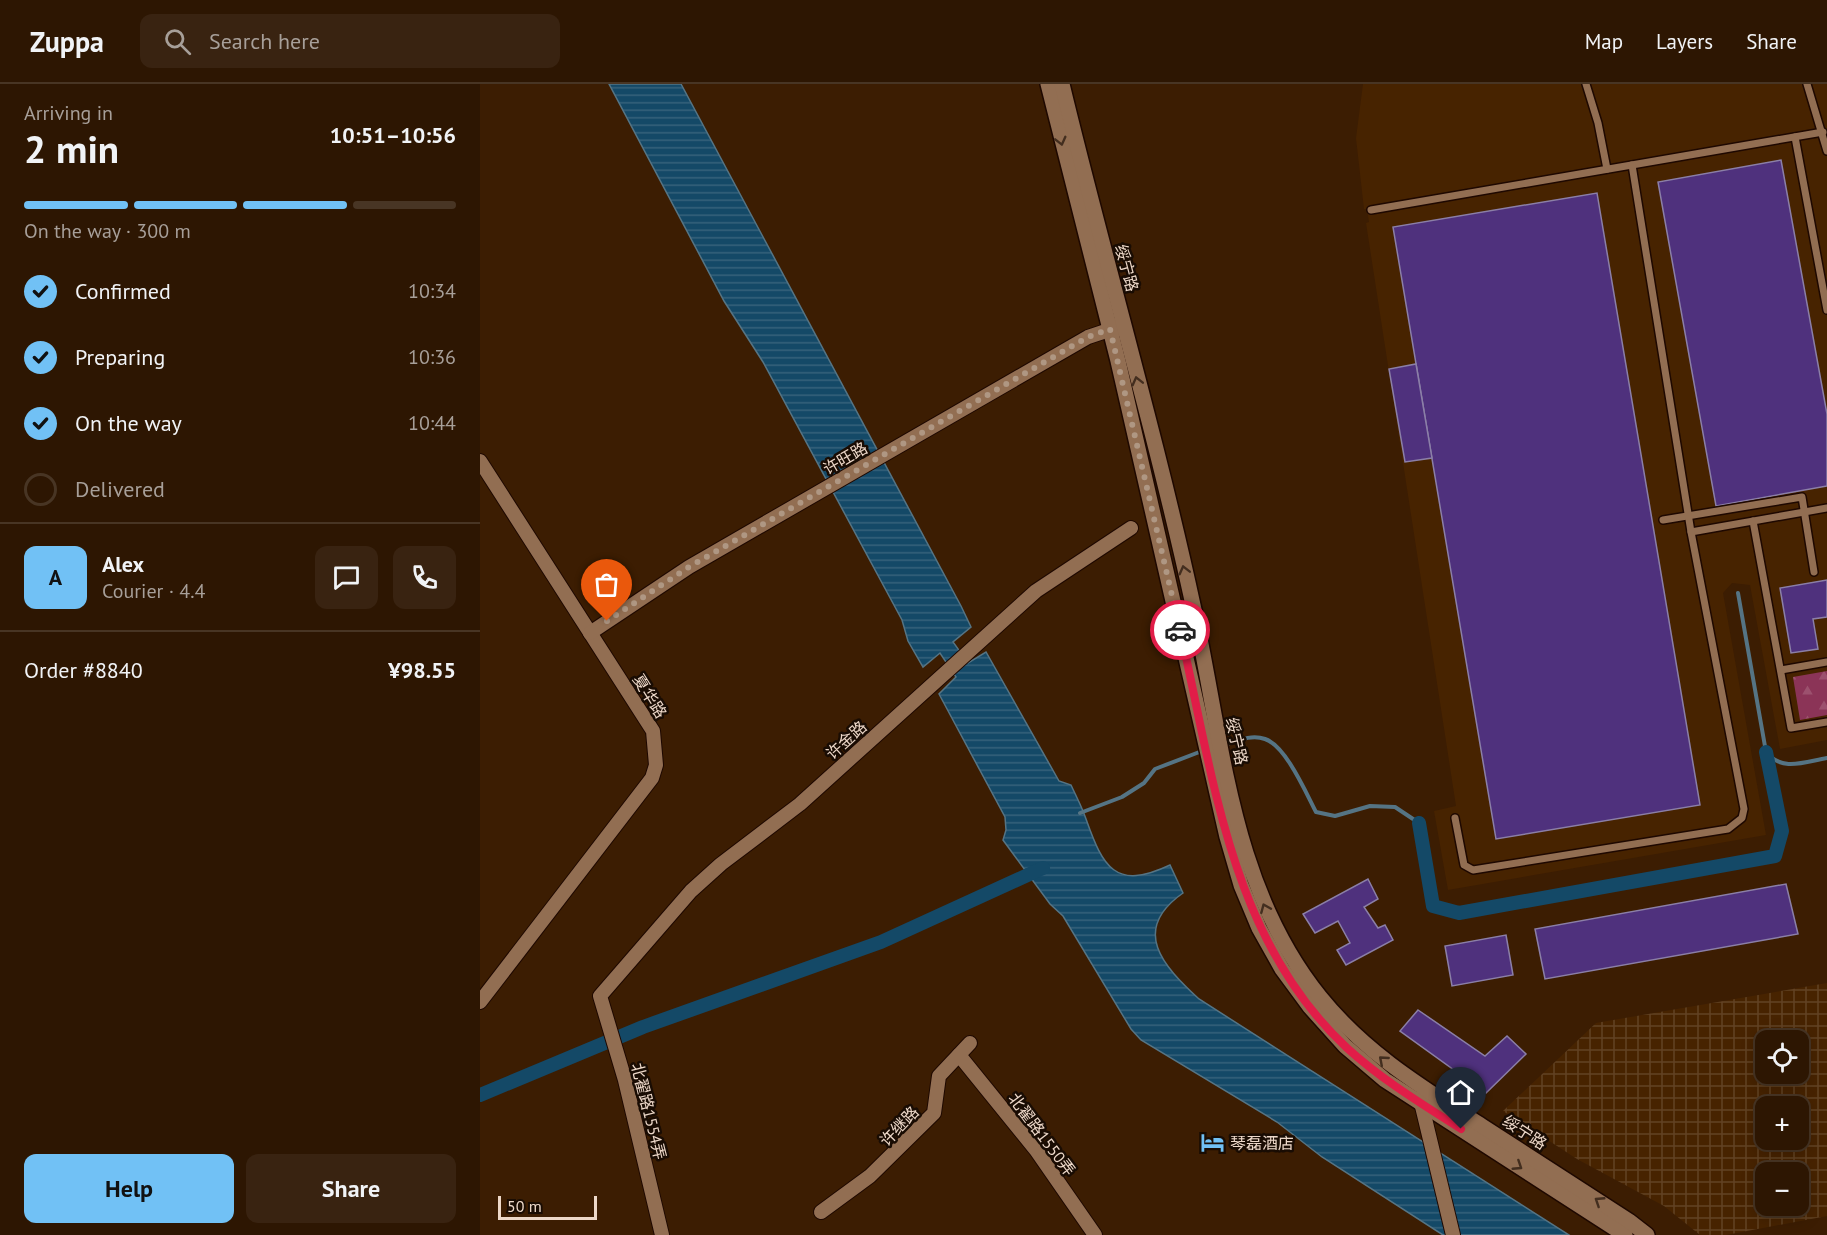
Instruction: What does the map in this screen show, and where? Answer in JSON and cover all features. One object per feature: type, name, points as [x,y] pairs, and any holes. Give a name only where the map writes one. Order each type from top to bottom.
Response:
[{"type":"main road","name":"绥宁路","points":[[1048,84],[1193,606],[1205,713],[1241,885],[1258,928],[1282,969],[1310,1007],[1346,1046],[1385,1080],[1625,1235]]},
{"type":"main road","name":"绥宁路","points":[[1062,84],[1117,328]]},
{"type":"main road","name":"绥宁路","points":[[1214,749],[1254,880],[1271,921],[1293,961],[1355,1036],[1417,1085],[1629,1221],[1647,1235]]},
{"type":"street","name":"许旺路","points":[[590,633],[689,567],[815,494],[1088,337],[1117,328]]},
{"type":"street","name":"夏华路","points":[[480,461],[653,731],[657,765],[652,778],[480,1002]]},
{"type":"street","name":"许金路","points":[[600,996],[691,891],[721,864],[800,804],[1036,591],[1131,528]]},
{"type":"street","name":"北翟路1554弄","points":[[600,996],[621,1063],[662,1235]]},
{"type":"street","name":"许继路","points":[[821,1212],[870,1176],[934,1113],[939,1076],[970,1043]]},
{"type":"street","name":"北翟路1550弄","points":[[959,1055],[1036,1150],[1095,1235]]},
{"type":"street","points":[[1417,1085],[1453,1235]]},
{"type":"lane","points":[[1586,84],[1598,123],[1607,169]]},
{"type":"lane","points":[[1807,84],[1827,151]]},
{"type":"lane","points":[[1371,210],[1823,132]]},
{"type":"lane","points":[[1796,137],[1827,310]]},
{"type":"lane","points":[[1455,819],[1464,865],[1473,870],[1728,829],[1742,818],[1744,808],[1691,532],[1632,165]]},
{"type":"lane","points":[[1663,520],[1802,497],[1814,572]]},
{"type":"lane","points":[[1691,532],[1827,508]]},
{"type":"lane","points":[[1753,521],[1791,729],[1827,722]]},
{"type":"lane","points":[[1781,670],[1827,662]]},
{"type":"shaded area","points":[[1363,84],[1827,84],[1827,740],[1780,749],[1750,585],[1732,583],[1723,593],[1766,835],[1448,890],[1434,811],[1456,806],[1366,223],[1369,222],[1367,209],[1364,209],[1356,138]]},
{"type":"shaded area","points":[[1827,983],[1827,1216],[1726,1235],[1700,1235],[1664,1206],[1577,1159],[1503,1111],[1596,1023]]},
{"type":"green space","points":[[1827,671],[1827,715],[1800,720],[1793,677]]},
{"type":"water","points":[[609,84],[681,84],[961,606],[971,627],[953,642],[968,663],[986,652],[1059,781],[1071,785],[1092,836],[1106,862],[1114,870],[1124,875],[1136,876],[1170,865],[1183,893],[1167,907],[1158,921],[1155,934],[1164,961],[1174,974],[1199,999],[1569,1235],[1443,1235],[1322,1157],[1277,1122],[1141,1040],[1131,1029],[1063,916],[1050,904],[1003,840],[1006,830],[1005,817],[939,694],[956,677],[940,653],[923,667],[908,641],[902,620],[763,362],[724,301]]},
{"type":"building","points":[[1781,160],[1827,414],[1827,486],[1716,506],[1658,182]]},
{"type":"building","points":[[1597,193],[1700,805],[1496,839],[1393,227]]},
{"type":"building","points":[[1416,364],[1432,458],[1405,462],[1389,369]]},
{"type":"building","points":[[1827,580],[1827,617],[1813,619],[1818,649],[1791,653],[1780,588]]},
{"type":"building","points":[[1368,879],[1378,899],[1364,907],[1378,928],[1385,925],[1393,940],[1346,965],[1337,950],[1350,943],[1338,921],[1315,933],[1303,914]]},
{"type":"building","points":[[1786,884],[1798,934],[1545,979],[1535,929]]},
{"type":"building","points":[[1506,935],[1513,975],[1452,986],[1445,946]]},
{"type":"building","points":[[1418,1010],[1485,1056],[1507,1036],[1526,1054],[1486,1093],[1400,1031]]},
{"type":"waterway","points":[[1738,593],[1766,752],[1772,758],[1786,764],[1827,758]]},
{"type":"waterway","points":[[1224,745],[1255,737],[1273,743],[1295,771],[1316,812],[1335,816],[1370,806],[1395,807],[1419,823]]},
{"type":"waterway","points":[[1080,813],[1122,797],[1144,783],[1155,769],[1202,751]]},
{"type":"waterway","points":[[1419,823],[1433,906],[1459,913],[1775,856],[1782,831],[1766,752]]},
{"type":"waterway","points":[[480,1095],[643,1027],[881,942],[1043,868]]},
{"type":"way so far","points":[[607,621],[689,567],[1088,337],[1110,329],[1180,630]]},
{"type":"place","name":"琴磊酒店","points":[[1212,1143]]},
{"type":"route","points":[[1180,630],[1227,837],[1241,885],[1258,928],[1282,969],[1310,1007],[1346,1046],[1385,1080],[1461,1129]]}]
